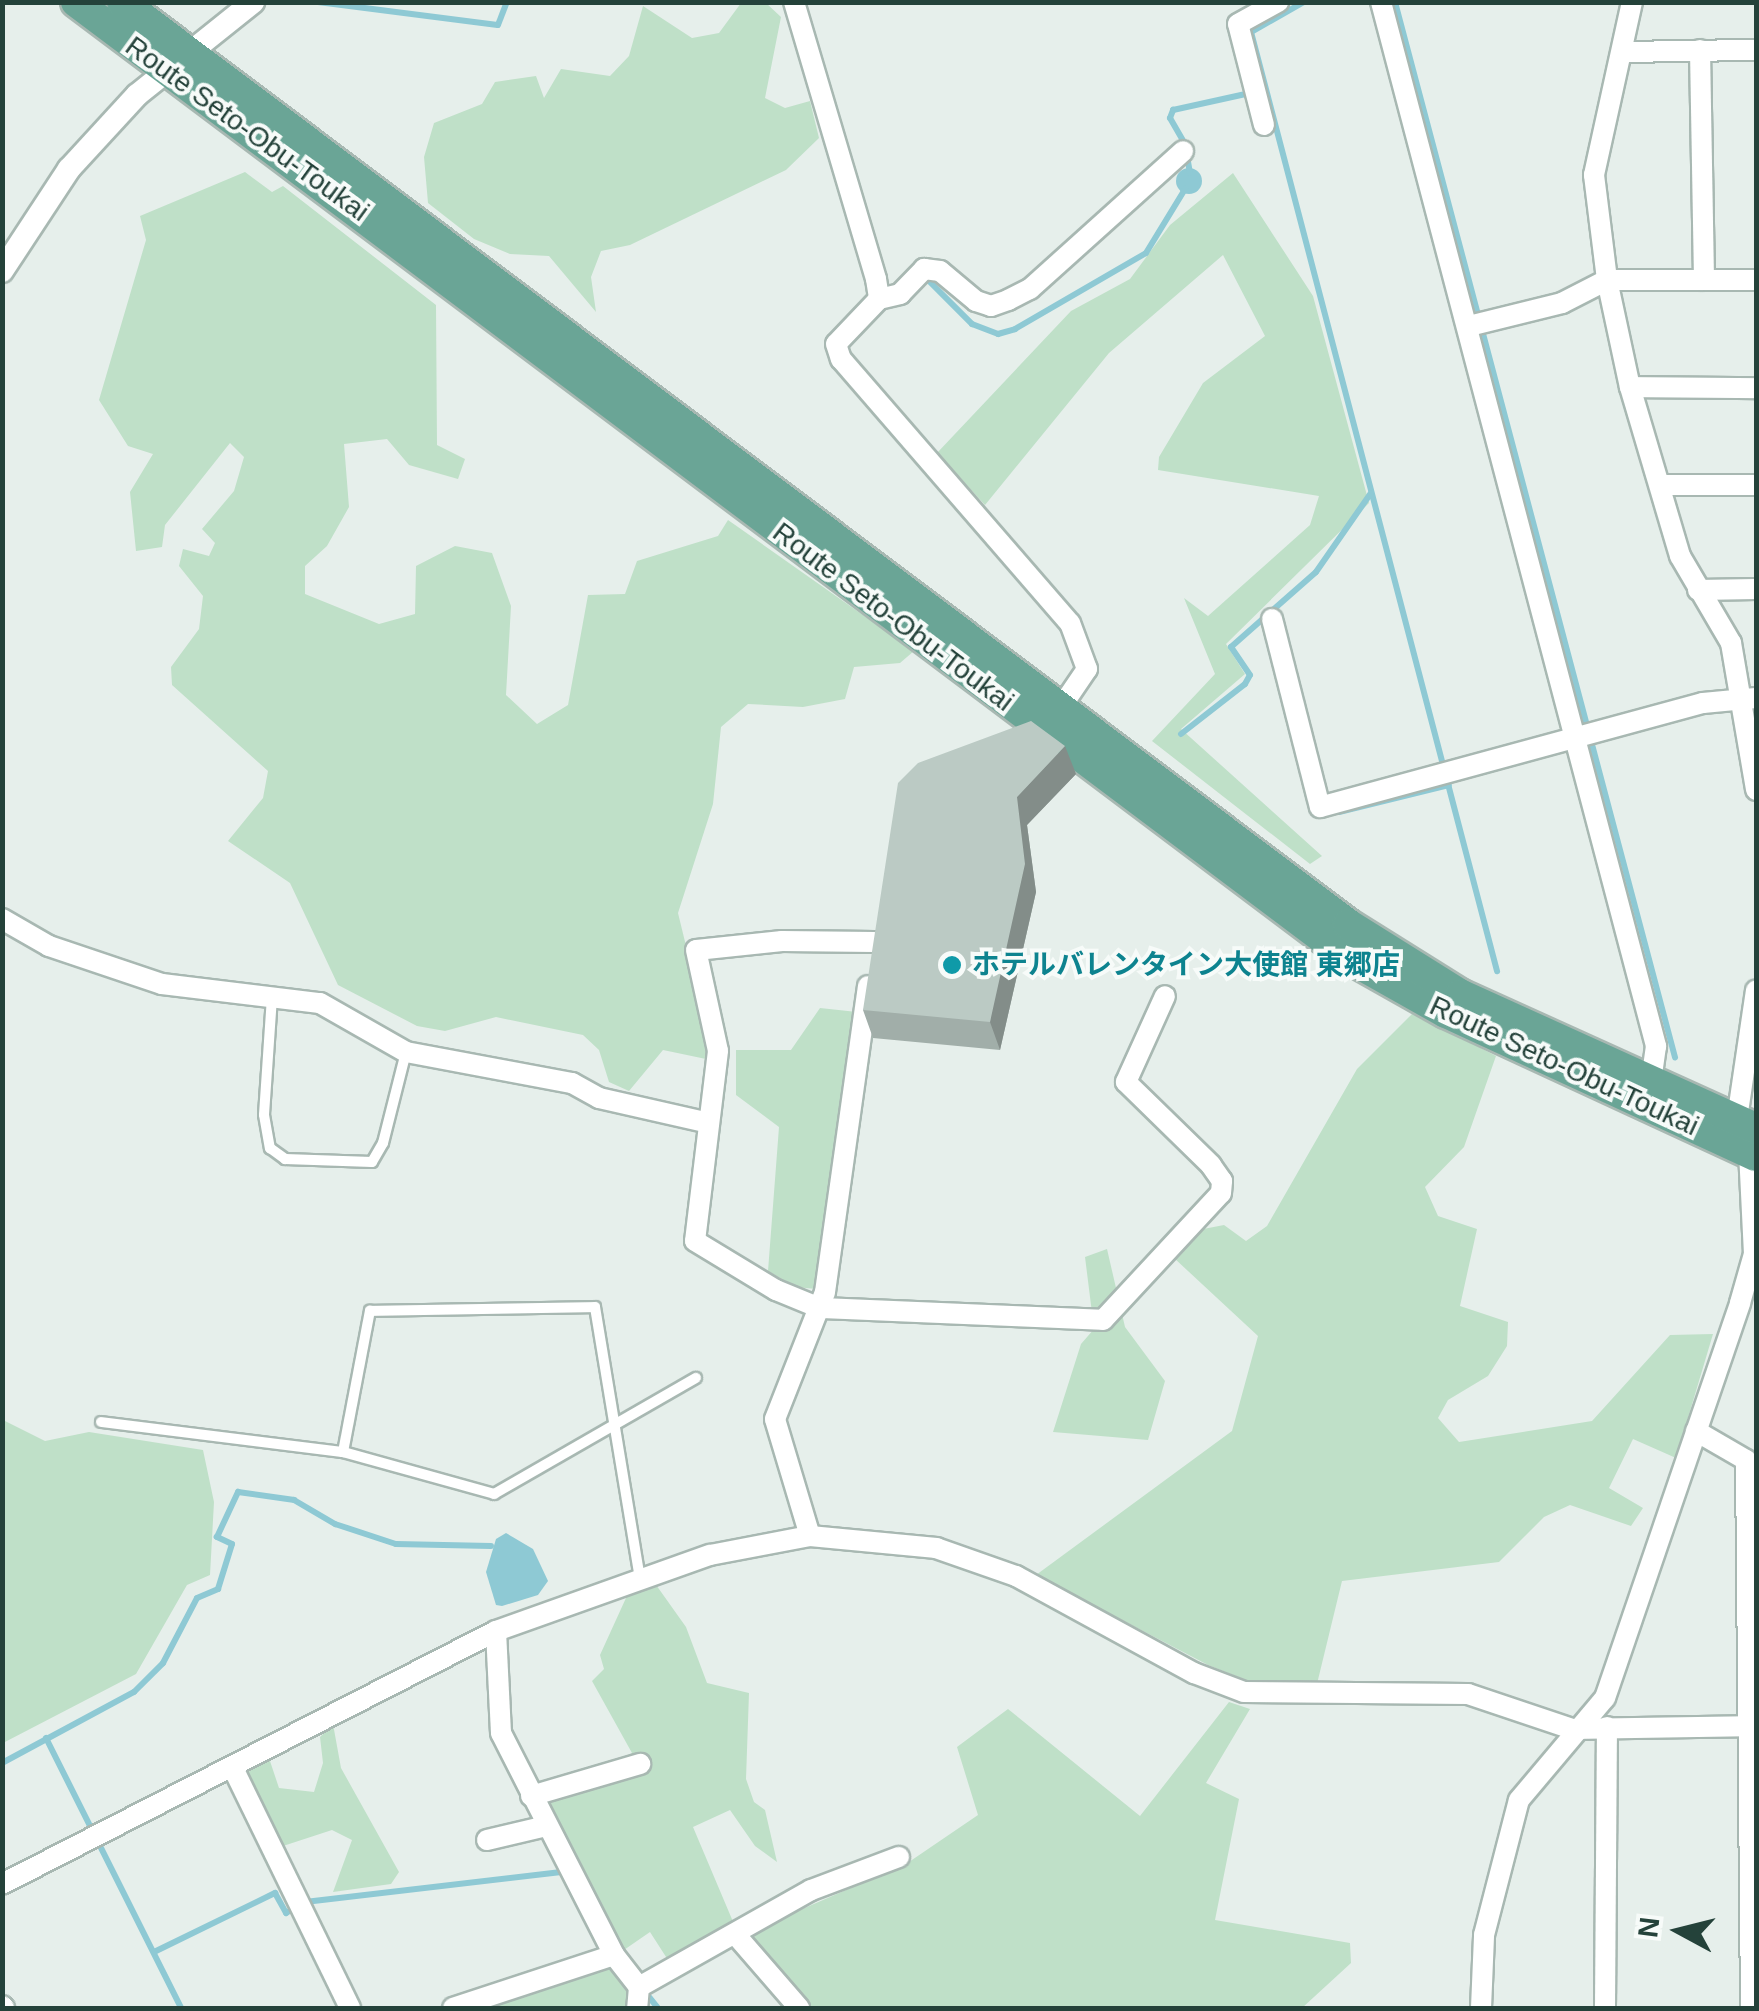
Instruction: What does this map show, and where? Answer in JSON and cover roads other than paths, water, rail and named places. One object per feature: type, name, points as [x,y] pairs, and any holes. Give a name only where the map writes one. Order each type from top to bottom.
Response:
[{"type":"main road","name":"Route Seto-Obu-Toukai","points":[[76,2],[176,62]]},
{"type":"main road","name":"Route Seto-Obu-Toukai","points":[[122,2],[176,62],[311,174],[1350,958],[1446,1013],[1750,1139]]},
{"type":"main road","name":"Route Seto-Obu-Toukai","points":[[1042,729],[1460,994],[1651,1082],[1750,1139]]},
{"type":"street","points":[[2,271],[69,169],[176,62],[253,2]]},
{"type":"street","points":[[794,2],[878,298]]},
{"type":"street","points":[[1264,125],[1238,24],[1278,2]]},
{"type":"street","points":[[1382,2],[1656,1046],[1651,1082]]},
{"type":"street","points":[[1632,2],[1594,174],[1607,280],[1630,387],[1680,556],[1731,643],[1749,698],[1756,790]]},
{"type":"street","points":[[1700,50],[1704,280]]},
{"type":"street","points":[[1622,52],[1756,50]]},
{"type":"street","points":[[1042,729],[1087,669],[1070,623],[841,359],[836,344],[846,327],[878,298],[900,294],[924,269],[940,272],[976,301],[992,306],[1030,289],[1183,151]]},
{"type":"street","points":[[1469,326],[1562,303],[1607,280],[1756,280]]},
{"type":"street","points":[[1630,387],[1756,388]]},
{"type":"street","points":[[1660,484],[1756,485]]},
{"type":"street","points":[[1698,590],[1756,589]]},
{"type":"street","points":[[1272,619],[1320,807],[1749,698]]},
{"type":"street","points":[[2,919],[49,946],[139,977],[320,1004],[406,1052],[572,1083],[600,1098],[709,1123]]},
{"type":"street","points":[[810,1536],[774,1419],[820,1308],[875,933],[696,950],[718,1050],[695,1241],[776,1290],[820,1308],[1103,1320],[1221,1193],[1222,1180],[1211,1164],[1126,1082],[1165,996]]},
{"type":"street","points":[[1481,2008],[1484,1935],[1519,1800],[1572,1730],[1605,1698],[1696,1432],[1748,1306],[1754,1254],[1750,1139],[1756,990]]},
{"type":"street","points":[[1696,1432],[1746,1460],[1753,1726],[1751,2008]]},
{"type":"street","points":[[2,1884],[234,1770],[496,1631],[640,1578],[756,1542],[810,1536],[936,1548],[1016,1576],[1194,1673],[1244,1692],[1468,1694],[1572,1730],[1753,1726]]},
{"type":"street","points":[[496,1631],[501,1733],[638,1998],[812,1890],[900,1857]]},
{"type":"street","points":[[1605,2008],[1607,1727]]},
{"type":"street","points":[[531,1796],[640,1764]]},
{"type":"street","points":[[234,1770],[350,2008]]},
{"type":"street","points":[[487,1840],[546,1826]]},
{"type":"street","points":[[736,1934],[799,2008]]},
{"type":"street","points":[[454,2008],[614,1956]]},
{"type":"lane","points":[[272,997],[264,1115],[270,1148],[285,1159],[372,1162],[383,1144],[406,1052]]},
{"type":"lane","points":[[343,1452],[370,1311],[594,1306],[640,1578]]},
{"type":"lane","points":[[101,1422],[343,1452],[494,1494],[696,1378]]},
{"type":"water","points":[[1189,168],[1198,172],[1202,181],[1198,190],[1189,194],[1180,190],[1176,181],[1180,172]]},
{"type":"water","points":[[506,1533],[533,1549],[548,1581],[538,1595],[502,1606],[496,1605],[486,1572],[496,1539]]},
{"type":"waterway","points":[[318,2],[498,25],[507,2]]},
{"type":"waterway","points":[[1304,2],[1251,32],[1497,971]]},
{"type":"waterway","points":[[1395,2],[1675,1057]]},
{"type":"waterway","points":[[1190,173],[1185,144],[1170,118],[1173,110],[1250,93]]},
{"type":"waterway","points":[[929,281],[972,324],[998,334],[1015,329],[1146,253],[1185,189]]},
{"type":"waterway","points":[[1181,734],[1245,684],[1250,675],[1231,647],[1316,572],[1371,493]]},
{"type":"waterway","points":[[1339,812],[1449,785]]},
{"type":"waterway","points":[[2,1763],[134,1692],[163,1663],[197,1598],[218,1589],[232,1544],[217,1537],[238,1492],[294,1500],[335,1524],[396,1544],[491,1546]]},
{"type":"waterway","points":[[46,1738],[181,2008]]},
{"type":"waterway","points":[[154,1952],[275,1893],[286,1913],[305,1902],[561,1872]]},
{"type":"waterway","points":[[649,1997],[658,2008]]},
{"type":"place","name":"ホテルバレンタイン大使館 東郷店","points":[[952,965]]}]
